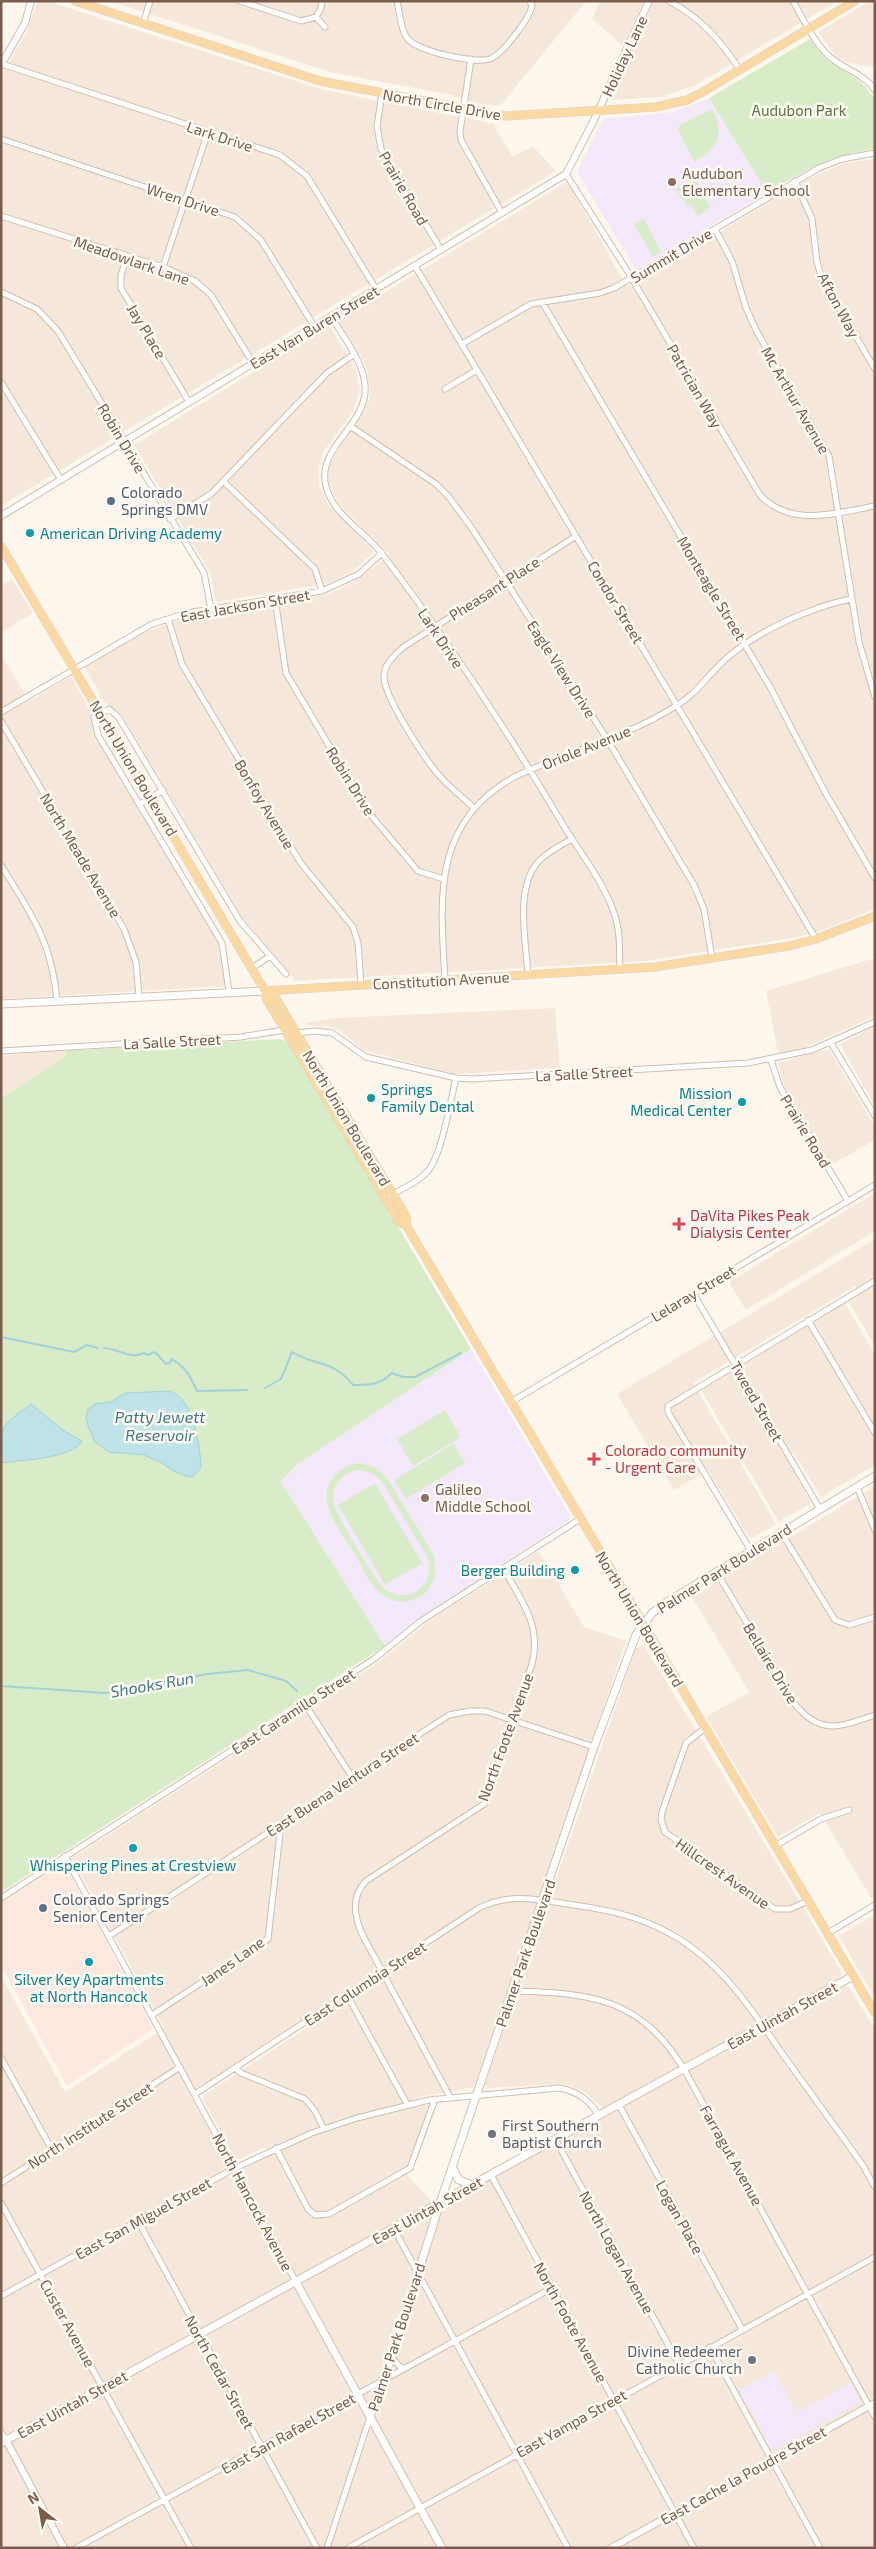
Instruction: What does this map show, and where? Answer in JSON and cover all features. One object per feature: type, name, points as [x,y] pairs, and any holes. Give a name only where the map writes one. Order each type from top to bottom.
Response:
[{"type":"main road","name":"North Circle Drive","points":[[75,1],[320,81],[506,116],[656,107],[680,102],[701,93],[855,1]]},
{"type":"main road","name":"North Union Boulevard","points":[[1,546],[252,968],[266,990],[275,996],[389,1196]]},
{"type":"main road","name":"Constitution Avenue","points":[[1,1004],[620,970],[712,958],[816,939],[875,916]]},
{"type":"main road","name":"North Union Boulevard","points":[[266,990],[267,1000],[284,1030],[389,1196],[407,1218],[406,1225],[875,2013]]},
{"type":"main road","name":"Palmer Park Boulevard","points":[[370,2417],[392,2357],[417,2271],[594,1747],[636,1635],[643,1623],[667,1602],[875,1476]]},
{"type":"main road","name":"East Uintah Street","points":[[3,2441],[394,2229],[853,1976]]},
{"type":"main road","points":[[452,2167],[459,2180],[472,2185]]},
{"type":"main road","name":"North Hancock Avenue","points":[[296,2282],[442,2548]]},
{"type":"street","points":[[1,65],[25,23],[31,1]]},
{"type":"street","points":[[143,24],[150,1]]},
{"type":"street","points":[[241,1],[301,21],[316,17],[321,8],[322,1]]},
{"type":"street","points":[[398,1],[403,29],[411,43],[422,49],[471,59],[490,59],[500,52],[527,19],[531,4],[538,5]]},
{"type":"street","name":"Holiday Lane","points":[[598,111],[649,1]]},
{"type":"street","points":[[669,1],[686,11],[707,28],[725,47],[740,70]]},
{"type":"street","points":[[793,1],[829,56],[872,81],[875,90]]},
{"type":"street","points":[[316,17],[325,27]]},
{"type":"street","points":[[471,59],[460,131],[463,148],[502,212]]},
{"type":"street","name":"Lark Drive","points":[[1,65],[280,155],[307,176],[376,289]]},
{"type":"street","name":"Prairie Road","points":[[382,93],[377,126],[381,149],[441,250]]},
{"type":"street","points":[[566,174],[598,111]]},
{"type":"street","points":[[163,267],[208,132]]},
{"type":"street","name":"Wren Drive","points":[[1,139],[235,217],[254,232],[269,252],[314,326]]},
{"type":"street","name":"Summit Drive","points":[[462,344],[522,308],[542,302],[600,293],[632,279],[795,181],[836,161],[875,153]]},
{"type":"street","name":"East Van Buren Street","points":[[1,516],[566,174]]},
{"type":"street","name":"Patrician Way","points":[[566,174],[632,279],[760,495],[774,508],[798,516],[875,506]]},
{"type":"street","name":"Afton Way","points":[[795,181],[812,219],[817,262],[822,279],[875,369]]},
{"type":"street","name":"Meadowlark Lane","points":[[1,216],[163,267],[195,281],[204,287],[253,364]]},
{"type":"street","name":"Mc Arthur Avenue","points":[[714,229],[732,261],[746,308],[757,332],[826,449],[832,470],[851,599],[866,670],[875,697]]},
{"type":"street","name":"Jay Place","points":[[127,257],[121,288],[189,402]]},
{"type":"street","name":"Condor Street","points":[[415,266],[816,939]]},
{"type":"street","name":"Robin Drive","points":[[1,293],[26,302],[52,322],[204,573],[212,609]]},
{"type":"street","name":"Monteagle Street","points":[[542,302],[746,645],[825,792],[875,878]]},
{"type":"street","name":"Lark Drive","points":[[331,316],[364,376],[365,397],[362,408],[328,455],[325,464],[325,487],[339,510],[382,553],[434,627],[530,770],[605,892],[616,917],[619,932],[620,970]]},
{"type":"street","points":[[170,519],[211,494],[327,373],[353,355]]},
{"type":"street","points":[[444,389],[477,370]]},
{"type":"street","points":[[1,382],[61,480]]},
{"type":"street","name":"Eagle View Drive","points":[[350,426],[443,489],[473,530],[607,739],[699,895],[704,909],[712,958]]},
{"type":"street","points":[[223,481],[315,569],[322,591]]},
{"type":"street","name":"Pheasant Place","points":[[474,808],[446,783],[430,764],[391,700],[384,675],[392,658],[434,627],[576,536]]},
{"type":"street","name":"East Jackson Street","points":[[1,712],[142,628],[168,618],[322,591],[359,574],[382,553]]},
{"type":"street","name":"Robin Drive","points":[[275,599],[286,673],[369,813],[418,871],[424,875],[444,879]]},
{"type":"street","name":"Oriole Avenue","points":[[445,979],[441,916],[444,879],[450,848],[458,831],[474,808],[492,791],[530,770],[607,739],[677,706],[694,694],[727,658],[746,645],[798,615],[814,608],[851,599]]},
{"type":"street","name":"Bonfoy Avenue","points":[[168,618],[182,664],[295,854],[353,927],[358,943],[361,984]]},
{"type":"street","points":[[229,992],[222,943],[95,729],[94,717],[101,712],[109,709],[116,714],[240,921],[286,974]]},
{"type":"street","name":"North Meade Avenue","points":[[1,721],[124,929],[136,962],[140,997]]},
{"type":"street","points":[[140,804],[162,790]]},
{"type":"street","points":[[528,975],[524,907],[526,883],[539,860],[572,839]]},
{"type":"street","points":[[1,865],[46,944],[55,975],[56,1001]]},
{"type":"street","points":[[252,968],[270,956]]},
{"type":"street","name":"La Salle Street","points":[[297,1033],[315,1031],[332,1033],[366,1057],[456,1078],[748,1063],[771,1060],[831,1043],[875,1022]]},
{"type":"street","name":"La Salle Street","points":[[1,1051],[241,1037],[284,1030]]},
{"type":"street","points":[[831,1043],[875,1116]]},
{"type":"street","name":"Prairie Road","points":[[771,1060],[780,1087],[848,1201]]},
{"type":"street","points":[[389,1196],[424,1175],[435,1159],[456,1078]]},
{"type":"street","name":"Lelaray Street","points":[[511,1402],[875,1185]]},
{"type":"street","points":[[751,1551],[668,1412],[668,1406],[875,1281]]},
{"type":"street","name":"Tweed Street","points":[[693,1293],[820,1509]]},
{"type":"street","points":[[808,1320],[875,1433]]},
{"type":"street","points":[[857,1487],[875,1530]]},
{"type":"street","name":"East Caramillo Street","points":[[1,1898],[374,1659],[428,1617],[580,1519]]},
{"type":"street","points":[[781,1532],[835,1620],[849,1625],[875,1617]]},
{"type":"street","name":"North Foote Avenue","points":[[450,2097],[356,1921],[355,1903],[358,1891],[371,1878],[484,1804],[534,1656],[535,1630],[526,1607],[503,1568]]},
{"type":"street","name":"Bellaire Drive","points":[[716,1571],[794,1702],[805,1715],[818,1724],[834,1728],[875,1715]]},
{"type":"street","points":[[304,1704],[352,1777]]},
{"type":"street","name":"East Buena Ventura Street","points":[[109,1936],[449,1715],[478,1710],[514,1719],[594,1747]]},
{"type":"street","name":"Hillcrest Avenue","points":[[705,1728],[686,1743],[662,1812],[661,1819],[666,1832],[775,1909],[790,1910],[808,1901]]},
{"type":"street","points":[[775,1846],[820,1819],[849,1810]]},
{"type":"street","name":"Janes Lane","points":[[152,2015],[268,1939],[281,1824]]},
{"type":"street","name":"North Hancock Avenue","points":[[65,1856],[296,2282]]},
{"type":"street","name":"East Columbia Street","points":[[195,2094],[487,1904],[511,1898],[543,1900]]},
{"type":"street","points":[[543,1900],[614,1912],[669,1933],[713,1965],[739,1992],[862,2164],[875,2187]]},
{"type":"street","points":[[828,1933],[875,1905]]},
{"type":"street","name":"Farragut Avenue","points":[[513,1991],[581,1994],[614,2004],[652,2028],[664,2040],[684,2069],[808,2294],[872,2405],[875,2417]]},
{"type":"street","points":[[347,1995],[407,2104]]},
{"type":"street","points":[[1,2058],[52,2150]]},
{"type":"street","name":"North Institute Street","points":[[1,2183],[180,2066]]},
{"type":"street","points":[[235,2068],[241,2073],[304,2100],[315,2111],[324,2129]]},
{"type":"street","name":"East San Miguel Street","points":[[1,2296],[235,2168],[276,2148],[324,2129],[407,2104],[477,2094],[566,2089],[584,2098],[599,2116]]},
{"type":"street","points":[[276,2148],[308,2209],[315,2214],[329,2214],[410,2168],[435,2099]]},
{"type":"street","name":"Logan Place","points":[[619,2105],[742,2330]]},
{"type":"street","name":"North Logan Avenue","points":[[556,2139],[679,2364]]},
{"type":"street","name":"North Foote Avenue","points":[[490,2175],[694,2548]]},
{"type":"street","name":"Custer Avenue","points":[[1,2203],[191,2548]]},
{"type":"street","name":"North Cedar Street","points":[[138,2221],[318,2548]]},
{"type":"street","points":[[394,2229],[518,2453],[568,2548]]},
{"type":"street","name":"East Yampa Street","points":[[348,2548],[875,2257]]},
{"type":"street","name":"East San Rafael Street","points":[[76,2548],[552,2288]]},
{"type":"street","points":[[710,2347],[820,2548]]},
{"type":"street","points":[[392,2357],[400,2367],[406,2368]]},
{"type":"street","name":"East Cache la Poudre Street","points":[[611,2548],[872,2405]]},
{"type":"street","name":"Palmer Park Boulevard","points":[[327,2548],[370,2417]]},
{"type":"street","points":[[1,2432],[3,2441],[64,2548]]},
{"type":"shaded area","points":[[37,1],[47,1],[324,90],[495,124],[495,128],[513,157],[533,146],[556,171],[1,506],[1,77],[27,31]]},
{"type":"shaded area","points":[[110,1],[586,1],[500,106],[471,102],[451,95],[330,72]]},
{"type":"shaded area","points":[[600,1],[644,1],[623,46],[592,19]]},
{"type":"shaded area","points":[[654,1],[837,1],[696,85],[661,97],[610,100],[609,97]]},
{"type":"shaded area","points":[[870,1],[875,1],[875,70],[873,67],[849,63],[836,56],[818,32]]},
{"type":"shaded area","name":"Audubon Elementary School","points":[[709,98],[767,193],[636,270],[577,172],[603,119],[673,112]]},
{"type":"shaded area","points":[[875,159],[875,909],[818,932],[793,938],[645,961],[293,981],[293,977],[243,918],[122,715],[103,701],[85,667],[143,633],[175,621],[330,594],[355,581],[390,555],[339,504],[330,486],[328,476],[331,460],[363,413],[369,399],[370,387],[365,364],[339,323],[339,320],[565,183],[570,186],[627,287],[812,177],[845,163]]},
{"type":"shaded area","points":[[327,327],[331,328],[356,370],[360,390],[353,411],[324,451],[319,464],[319,485],[327,503],[373,553],[351,572],[329,583],[216,602],[210,573],[134,445]]},
{"type":"shaded area","points":[[12,579],[33,613],[1,632],[1,586]]},
{"type":"shaded area","points":[[1,654],[29,701],[68,678],[72,678],[91,711],[95,734],[222,950],[225,986],[1,999]]},
{"type":"shaded area","points":[[875,958],[875,1016],[804,1048],[778,1053],[766,991]]},
{"type":"shaded area","points":[[555,1008],[560,1068],[455,1074],[363,1050],[341,1031],[326,1026],[306,1025],[306,1023],[336,1018]]},
{"type":"shaded area","points":[[875,1026],[875,1106],[840,1044]]},
{"type":"shaded area","points":[[829,1049],[875,1127],[875,1140],[831,1165],[785,1089],[778,1063]]},
{"type":"shaded area","points":[[63,1050],[66,1056],[1,1098],[1,1056]]},
{"type":"shaded area","points":[[875,1193],[875,1231],[746,1310],[729,1282]]},
{"type":"shaded area","points":[[875,1239],[875,1346],[848,1301],[860,1294],[855,1286],[693,1383],[776,1524],[750,1539],[708,1470],[674,1490],[617,1394]]},
{"type":"shaded area","points":[[845,1303],[875,1355],[875,1465],[821,1497],[794,1453],[786,1457],[811,1503],[779,1522],[701,1390]]},
{"type":"shaded area","name":"Galileo Middle School","points":[[471,1349],[569,1514],[569,1520],[419,1618],[385,1646],[281,1482],[296,1465]]},
{"type":"shaded area","points":[[875,1486],[875,1896],[871,1898],[820,1813],[778,1837],[706,1717],[749,1692],[692,1597]]},
{"type":"shaded area","points":[[539,1551],[584,1627],[626,1641],[474,2087],[414,2098],[416,2107],[436,2104],[415,2164],[407,2175],[432,2202],[1,2438],[1,1976],[65,2092],[164,2028],[72,1858],[379,1662],[432,1619]],"holes":[[[352,1987],[357,1995],[204,2095],[203,2099],[235,2158],[241,2159],[265,2147],[270,2156],[233,2174],[189,2093]]]},
{"type":"shaded area","points":[[644,1645],[805,1910],[841,1972],[841,1977],[604,2109],[583,2091],[562,2084],[488,2088],[485,2084],[636,1648]]},
{"type":"shaded area","points":[[64,1863],[153,2029],[67,2086],[1,1965],[1,1903]]},
{"type":"shaded area","points":[[875,1914],[875,1998],[839,1936]]},
{"type":"shaded area","points":[[843,1987],[849,1987],[875,2029],[875,2548],[1,2548],[1,2447]]},
{"type":"shaded area","points":[[775,2372],[797,2412],[850,2383],[860,2402],[773,2451],[739,2390]]},
{"type":"green space","name":"Audubon Park","points":[[810,39],[826,59],[860,81],[875,98],[875,149],[845,155],[818,165],[767,193],[709,98]]},
{"type":"green space","points":[[712,109],[719,126],[717,140],[708,152],[694,162],[678,129],[680,125]]},
{"type":"green space","points":[[695,177],[710,207],[698,217],[690,204],[687,206],[676,189]]},
{"type":"green space","points":[[644,219],[661,252],[653,257],[634,224]]},
{"type":"green space","points":[[280,1039],[287,1041],[471,1349],[296,1465],[281,1482],[385,1646],[1,1892],[1,1098],[66,1056],[65,1051]]},
{"type":"green space","points":[[445,1410],[461,1437],[413,1466],[397,1439]]},
{"type":"green space","points":[[453,1444],[465,1463],[406,1499],[394,1480]]},
{"type":"green space","points":[[357,1463],[377,1468],[387,1478],[433,1554],[435,1568],[433,1582],[424,1594],[413,1600],[397,1601],[386,1597],[376,1589],[332,1516],[328,1506],[328,1486],[340,1470]],"holes":[[[357,1470],[370,1472],[381,1480],[427,1557],[429,1568],[427,1579],[419,1590],[410,1594],[394,1594],[380,1584],[358,1551],[335,1507],[333,1494],[337,1483],[351,1472]]]},
{"type":"green space","points":[[375,1483],[422,1563],[385,1585],[338,1505]]},
{"type":"water","name":"Patty Jewett Reservoir","points":[[169,1391],[177,1395],[184,1402],[194,1423],[201,1467],[194,1476],[189,1477],[175,1472],[160,1462],[144,1455],[109,1452],[95,1442],[86,1417],[88,1409],[95,1404],[111,1402],[125,1393]]},
{"type":"water","points":[[31,1404],[64,1431],[82,1441],[68,1452],[57,1455],[1,1463],[1,1441],[4,1428],[13,1417]]},
{"type":"waterway","name":"Shooks Run","points":[[1,1337],[74,1352],[87,1345],[98,1348]]},
{"type":"waterway","name":"Shooks Run","points":[[104,1348],[134,1355],[144,1353],[148,1355],[155,1352],[166,1364],[170,1363],[171,1359],[184,1368],[197,1391],[247,1390]]},
{"type":"waterway","name":"Shooks Run","points":[[265,1388],[281,1379],[292,1352],[331,1367],[353,1385],[374,1384],[392,1373],[403,1377],[415,1377],[461,1353]]},
{"type":"waterway","name":"Shooks Run","points":[[1,1686],[105,1693],[207,1674],[248,1670],[286,1681],[297,1691]]},
{"type":"place","name":"Audubon Elementary School","points":[[672,182]]},
{"type":"place","name":"Colorado Springs DMV","points":[[111,501]]},
{"type":"place","name":"American Driving Academy","points":[[30,533]]},
{"type":"place","name":"Springs Family Dental","points":[[371,1098]]},
{"type":"place","name":"Mission Medical Center","points":[[742,1102]]},
{"type":"place","name":"DaVita Pikes Peak Dialysis Center","points":[[679,1224]]},
{"type":"place","name":"Colorado community - Urgent Care","points":[[594,1459]]},
{"type":"place","name":"Galileo Middle School","points":[[425,1498]]},
{"type":"place","name":"Berger Building","points":[[575,1570]]},
{"type":"place","name":"Whispering Pines at Crestview","points":[[133,1848]]},
{"type":"place","name":"Colorado Springs Senior Center","points":[[43,1908]]},
{"type":"place","name":"Silver Key Apartments at North Hancock","points":[[89,1962]]},
{"type":"place","name":"First Southern Baptist Church","points":[[492,2134]]},
{"type":"place","name":"Divine Redeemer Catholic Church","points":[[752,2360]]}]
